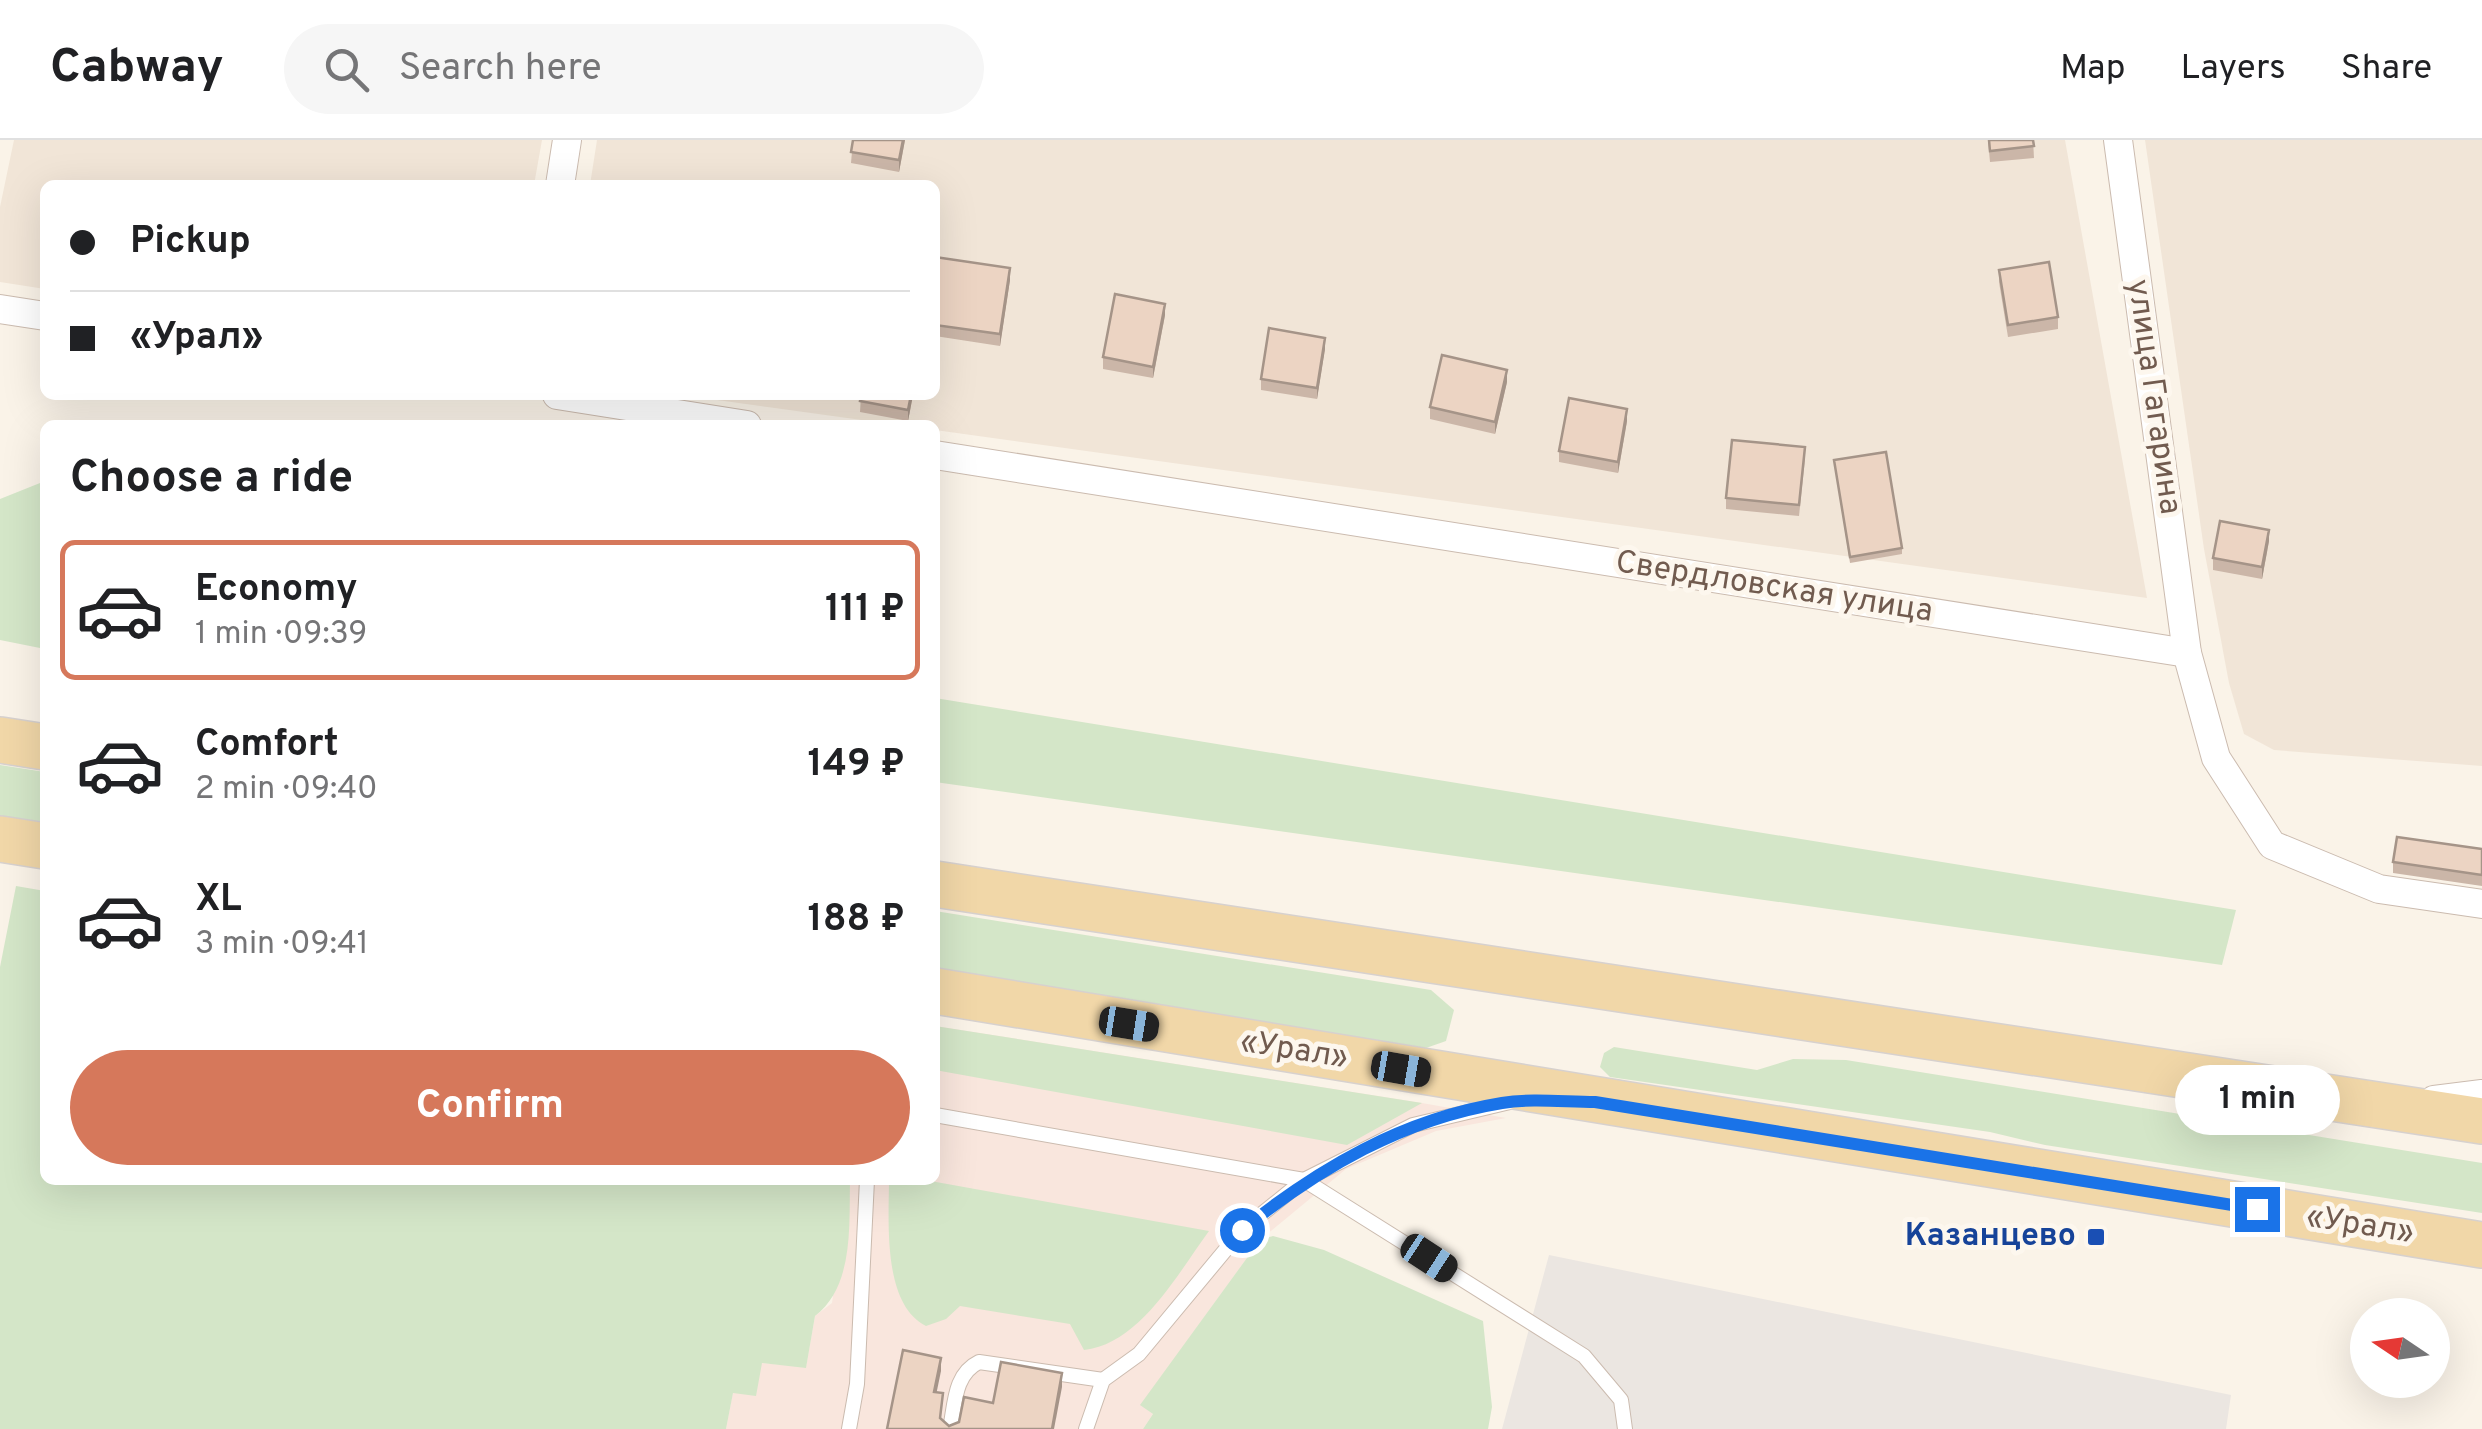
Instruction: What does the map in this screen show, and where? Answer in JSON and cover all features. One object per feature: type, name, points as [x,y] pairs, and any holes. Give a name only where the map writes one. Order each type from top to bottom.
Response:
[{"type":"main road","points":[[0,740],[40,746]]},
{"type":"main road","points":[[0,838],[40,845]]},
{"type":"main road","points":[[940,885],[2482,1121]]},
{"type":"main road","name":"«Урал»","points":[[940,992],[2482,1245]]},
{"type":"street","points":[[561,180],[567,140]]},
{"type":"street","name":"улица Гагарина","points":[[2118,140],[2187,654]]},
{"type":"street","points":[[0,309],[40,315]]},
{"type":"street","points":[[590,400],[716,420]]},
{"type":"street","name":"Свердловская улица","points":[[940,456],[2187,654]]},
{"type":"street","points":[[2187,654],[2216,758],[2272,845],[2379,889],[2482,904]]},
{"type":"street","points":[[2389,1105],[2482,1094]]},
{"type":"lane","points":[[1086,1429],[1104,1380],[1139,1354],[1242,1230],[1304,1180],[1413,1124],[1504,1102],[1595,1102]]},
{"type":"lane","points":[[940,1116],[1304,1180],[1584,1356],[1621,1400],[1625,1429]]},
{"type":"lane","points":[[849,1429],[857,1384],[867,1185]]},
{"type":"lane","points":[[950,1429],[958,1382],[968,1367],[996,1362],[1104,1380]]},
{"type":"shaded area","points":[[14,140],[542,140],[535,180],[40,180],[40,288],[0,282],[0,207]]},
{"type":"shaded area","points":[[597,140],[2065,140],[2147,598],[940,431],[940,420],[862,420],[717,400],[940,400],[940,180],[591,180]]},
{"type":"shaded area","points":[[2145,140],[2482,140],[2482,766],[2274,750],[2244,734],[2229,683],[2204,549]]},
{"type":"shaded area","points":[[940,1027],[1506,1118],[1436,1131],[1346,1169],[1260,1240],[1141,1405],[1153,1414],[1143,1429],[726,1429],[733,1392],[762,1363],[806,1367],[815,1316],[832,1303],[849,1185],[940,1185]]},
{"type":"shaded area","points":[[1549,1255],[2231,1395],[2226,1429],[1502,1429]]},
{"type":"green space","points":[[40,483],[40,648],[0,640],[0,499]]},
{"type":"green space","points":[[940,699],[2236,910],[2222,965],[940,783]]},
{"type":"green space","points":[[0,765],[40,771],[40,825],[0,819]]},
{"type":"green space","points":[[16,886],[40,890],[40,1185],[850,1185],[849,1235],[843,1272],[837,1289],[815,1316],[806,1368],[762,1363],[756,1396],[733,1393],[726,1429],[0,1429],[0,967]]},
{"type":"green space","points":[[940,912],[1431,990],[1454,1010],[1446,1041],[1426,1048],[940,970]]},
{"type":"green space","points":[[940,1027],[1422,1103],[1347,1145],[940,1071]]},
{"type":"green space","points":[[1614,1047],[1757,1070],[1793,1059],[1846,1060],[2482,1163],[2482,1213],[2045,1145],[1990,1132],[1610,1077],[1600,1067],[1604,1053]]},
{"type":"green space","points":[[940,1183],[1209,1231],[1171,1286],[1140,1321],[1104,1345],[1084,1350],[1070,1324],[960,1306],[946,1319],[926,1326],[902,1300],[889,1238],[889,1185]]},
{"type":"green space","points":[[1273,1236],[1324,1250],[1483,1321],[1492,1407],[1488,1429],[1143,1429],[1153,1414],[1140,1405],[1260,1240]]},
{"type":"building","points":[[853,140],[903,140],[899,160],[851,152]]},
{"type":"building","points":[[1989,140],[2033,140],[2034,146],[1990,151]]},
{"type":"building","points":[[940,258],[1010,268],[1000,334],[940,326]]},
{"type":"building","points":[[2049,262],[2058,317],[2008,325],[1999,270]]},
{"type":"building","points":[[1115,294],[1165,304],[1153,367],[1103,357]]},
{"type":"building","points":[[1269,328],[1325,338],[1317,388],[1261,379]]},
{"type":"building","points":[[1442,355],[1507,370],[1495,422],[1430,407]]},
{"type":"building","points":[[1569,398],[1627,409],[1618,462],[1559,451]]},
{"type":"building","points":[[860,400],[910,400],[908,410]]},
{"type":"building","points":[[1732,440],[1805,447],[1799,505],[1726,498]]},
{"type":"building","points":[[1886,452],[1902,548],[1850,557],[1834,460]]},
{"type":"building","points":[[2220,521],[2269,530],[2262,567],[2213,558]]},
{"type":"building","points":[[2397,837],[2482,849],[2482,875],[2393,862]]},
{"type":"building","points":[[903,1350],[941,1358],[934,1392],[943,1393],[940,1418],[949,1426],[959,1422],[964,1397],[993,1403],[1001,1362],[1062,1373],[1052,1429],[887,1429]]},
{"type":"place","name":"Казанцево","points":[[2096,1237]]},
{"type":"route","points":[[1242,1230],[1304,1180],[1413,1124],[1504,1102],[1595,1102],[2257,1209]]}]
